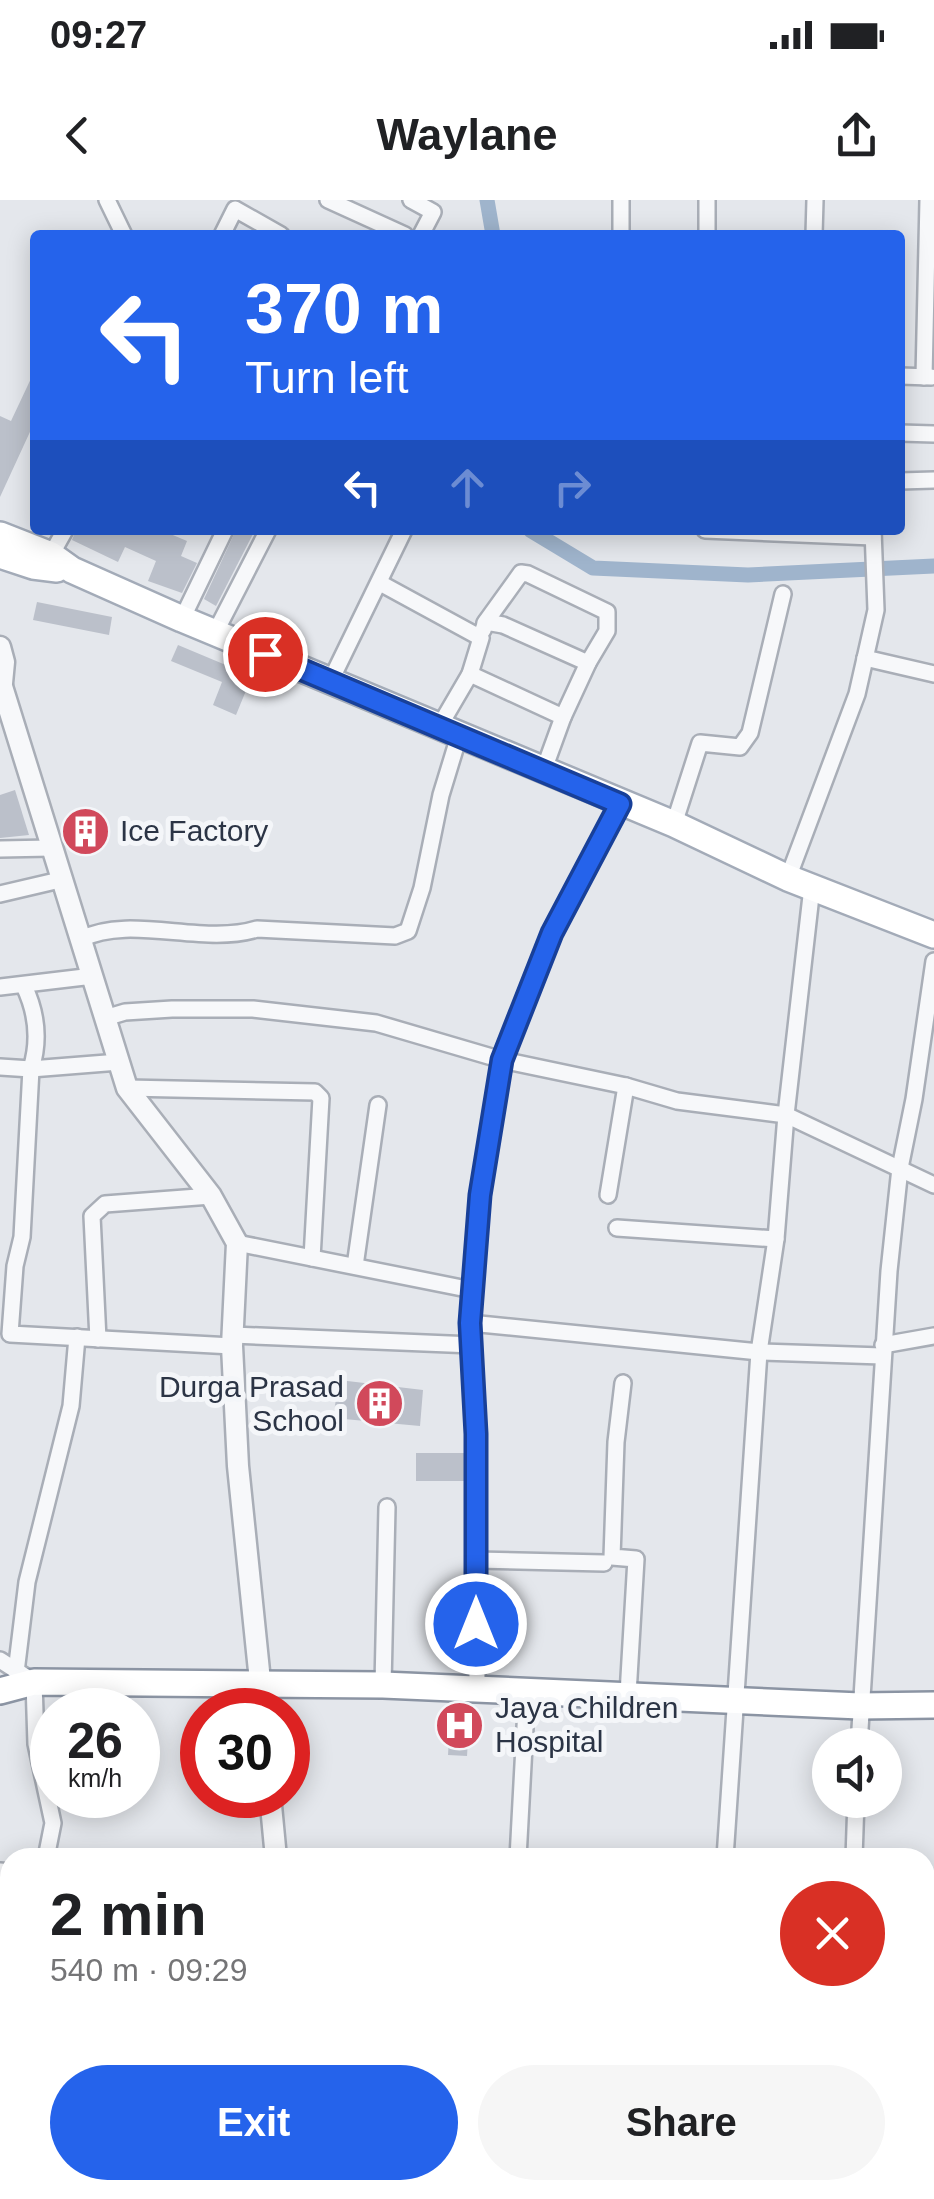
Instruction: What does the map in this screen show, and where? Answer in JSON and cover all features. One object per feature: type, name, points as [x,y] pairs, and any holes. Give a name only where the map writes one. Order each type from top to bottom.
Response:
[{"type":"main road","points":[[0,535],[182,619],[674,824],[800,882],[934,935]]},
{"type":"main road","points":[[0,555],[33,566],[62,563]]},
{"type":"main road","points":[[17,1681],[477,1687],[860,1706],[934,1705]]},
{"type":"street","points":[[107,200],[122,230]]},
{"type":"street","points":[[220,200],[237,204],[274,230]]},
{"type":"street","points":[[328,200],[394,230]]},
{"type":"street","points":[[411,200],[436,206],[424,230]]},
{"type":"street","points":[[621,200],[621,230]]},
{"type":"street","points":[[706,230],[707,200]]},
{"type":"street","points":[[814,230],[815,200]]},
{"type":"street","points":[[928,200],[929,377]]},
{"type":"street","points":[[224,230],[237,204]]},
{"type":"street","points":[[905,434],[934,434]]},
{"type":"street","points":[[905,481],[934,480]]},
{"type":"street","points":[[62,563],[65,535]]},
{"type":"street","points":[[182,619],[223,535]]},
{"type":"street","points":[[215,633],[265,535]]},
{"type":"street","points":[[330,682],[402,535]]},
{"type":"street","points":[[726,1848],[759,1352],[776,1239],[800,882],[866,658],[876,610],[873,535]]},
{"type":"street","points":[[82,940],[117,931],[236,936],[257,930],[395,936],[408,931],[422,888],[449,731],[483,630],[510,584],[521,573],[606,612],[607,631],[563,717],[543,772]]},
{"type":"street","points":[[380,583],[483,630],[503,626],[588,663]]},
{"type":"street","points":[[674,824],[700,744],[740,747],[750,733],[783,594]]},
{"type":"street","points":[[0,647],[4,662],[1,681],[127,1088],[211,1196],[236,1243],[232,1340],[239,1484],[262,1688]]},
{"type":"street","points":[[866,658],[934,674]]},
{"type":"street","points":[[470,674],[563,717]]},
{"type":"street","points":[[477,1687],[470,1323],[480,1195],[502,1060],[552,933],[620,804]]},
{"type":"street","points":[[0,848],[51,848]]},
{"type":"street","points":[[0,894],[64,879]]},
{"type":"street","points":[[859,1728],[882,1351],[900,1168],[934,961]]},
{"type":"street","points":[[0,987],[93,976]]},
{"type":"street","points":[[24,986],[34,1009],[37,1050],[32,1069],[22,1236],[5,1333],[77,1338],[473,1345]]},
{"type":"street","points":[[105,1018],[172,1008],[253,1009],[376,1023],[502,1060],[677,1101],[786,1115],[934,1184]]},
{"type":"street","points":[[0,1066],[32,1069],[119,1062]]},
{"type":"street","points":[[608,1195],[626,1086]]},
{"type":"street","points":[[127,1088],[315,1092],[321,1098],[312,1258]]},
{"type":"street","points":[[356,1266],[378,1105]]},
{"type":"street","points":[[98,1338],[92,1216],[98,1208],[105,1204],[211,1196]]},
{"type":"street","points":[[617,1228],[776,1239]]},
{"type":"street","points":[[236,1243],[472,1290]]},
{"type":"street","points":[[470,1323],[759,1352],[882,1351],[934,1336]]},
{"type":"street","points":[[17,1681],[27,1582],[71,1406],[77,1338]]},
{"type":"street","points":[[623,1383],[616,1442],[612,1557],[636,1559],[628,1694]]},
{"type":"street","points":[[383,1685],[386,1507]]},
{"type":"street","points":[[476,1560],[604,1563]]},
{"type":"street","points":[[0,1660],[17,1681],[36,1744],[53,1823],[48,1848]]},
{"type":"street","points":[[519,1848],[527,1690]]},
{"type":"street","points":[[272,1818],[275,1848]]},
{"type":"street","points":[[854,1848],[855,1818]]},
{"type":"building","points":[[30,381],[30,432],[0,497],[0,416],[11,421]]},
{"type":"building","points":[[74,535],[173,535],[187,541],[181,556],[197,563],[182,593],[148,581],[156,561],[125,547],[118,562],[72,540]]},
{"type":"building","points":[[234,535],[252,535],[216,606],[204,599]]},
{"type":"building","points":[[37,602],[112,617],[109,635],[33,620]]},
{"type":"building","points":[[178,645],[252,676],[236,715],[213,705],[222,682],[171,661]]},
{"type":"building","points":[[15,790],[29,835],[0,838],[0,795]]},
{"type":"building","name":"Ice Factory","points":[[71,817],[99,817],[99,845],[71,844]]},
{"type":"building","name":"Durga Prasad School","points":[[339,1380],[423,1390],[420,1426],[333,1418]]},
{"type":"building","points":[[416,1453],[464,1453],[464,1481],[416,1481]]},
{"type":"building","points":[[451,1704],[470,1705],[467,1756],[448,1755]]},
{"type":"waterway","points":[[487,200],[492,230]]},
{"type":"waterway","points":[[538,535],[593,568],[748,575],[934,566]]},
{"type":"place","name":"Ice Factory","points":[[85,831]]},
{"type":"place","name":"Durga Prasad School","points":[[379,1404]]},
{"type":"place","name":"Jaya Children Hospital","points":[[460,1725]]},
{"type":"route","points":[[265,654],[620,804],[552,933],[502,1060],[480,1195],[470,1323],[476,1434],[476,1624]]}]
